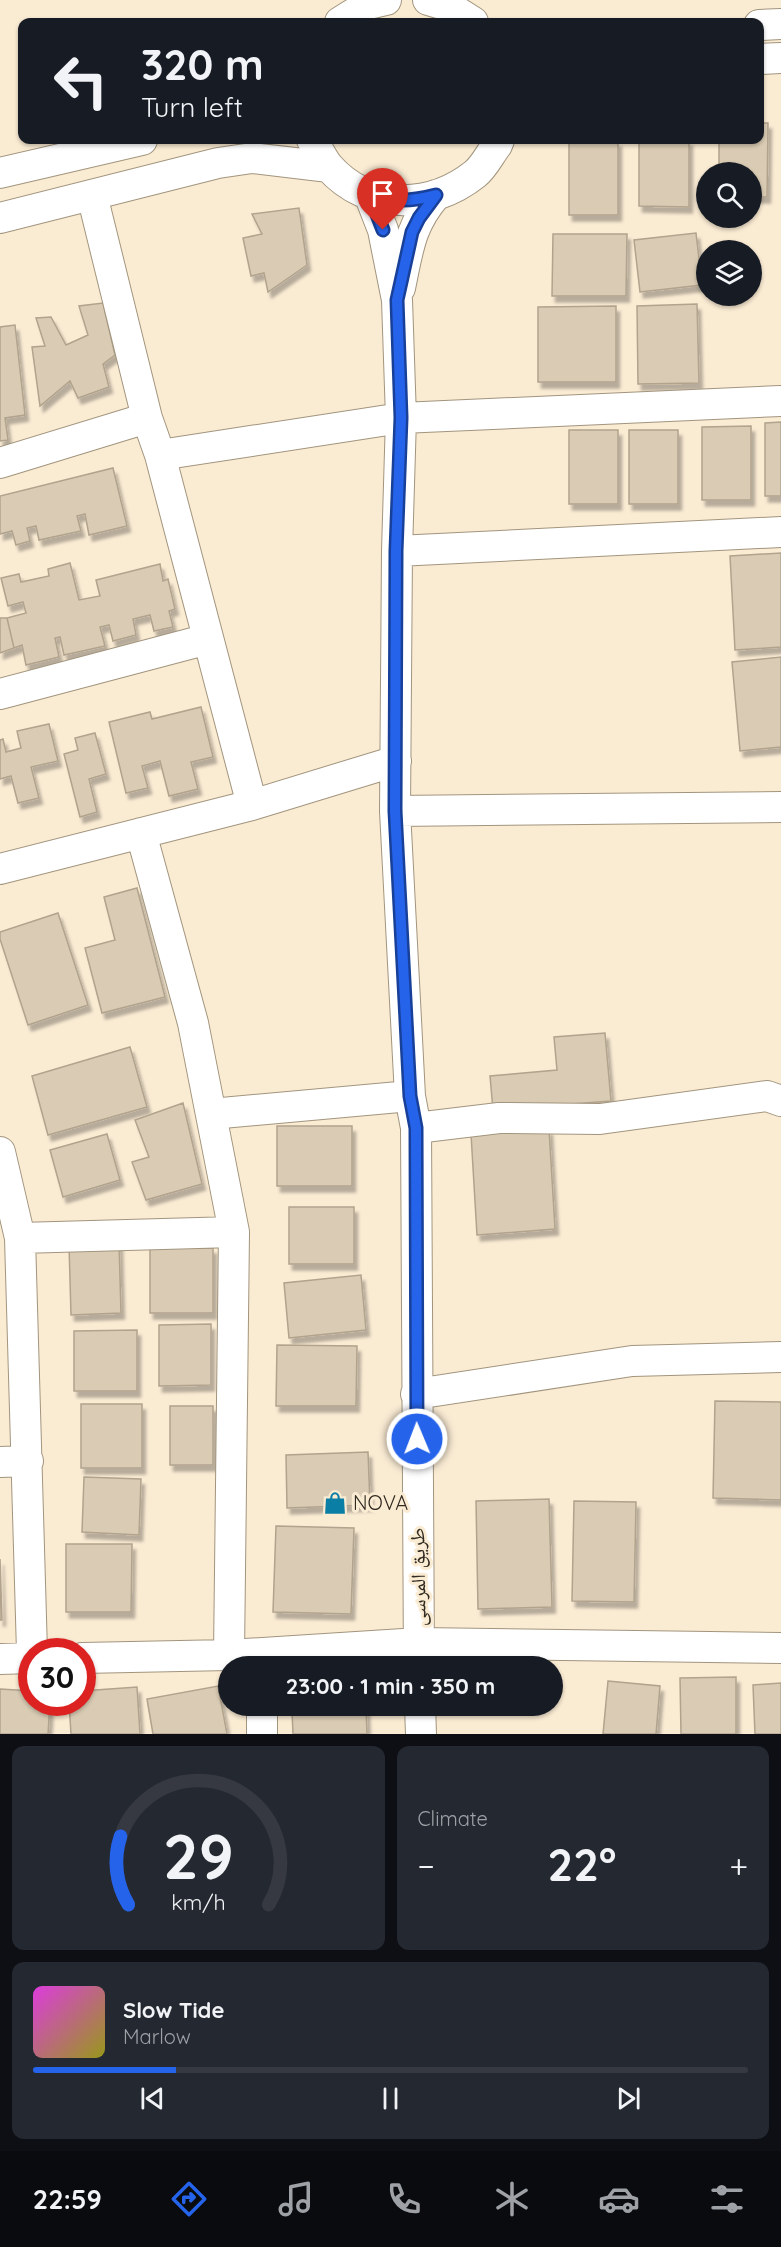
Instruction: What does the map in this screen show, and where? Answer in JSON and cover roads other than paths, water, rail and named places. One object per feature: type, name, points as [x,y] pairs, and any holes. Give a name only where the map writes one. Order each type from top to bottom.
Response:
[{"type":"street","points":[[346,18],[369,4],[386,0]]},
{"type":"street","points":[[428,0],[473,14]]},
{"type":"street","points":[[764,25],[781,24]]},
{"type":"street","points":[[764,59],[781,58]]},
{"type":"street","points":[[0,173],[125,144]]},
{"type":"street","points":[[315,144],[329,167],[353,187],[383,199],[414,201],[448,192],[476,173],[497,144]]},
{"type":"street","points":[[0,218],[218,163],[252,158],[329,167]]},
{"type":"street","name":"طريق المرسى","points":[[369,194],[383,230],[397,300],[401,418],[396,551],[395,811],[410,1096],[416,1128],[419,1655]]},
{"type":"street","points":[[92,195],[147,418],[160,455],[252,805]]},
{"type":"street","name":"طريق المرسى","points":[[397,300],[412,232],[436,195]]},
{"type":"street","points":[[160,455],[401,418],[781,401]]},
{"type":"street","points":[[0,463],[147,418]]},
{"type":"street","points":[[396,551],[781,532]]},
{"type":"street","points":[[0,694],[208,639]]},
{"type":"street","points":[[0,869],[252,805],[396,761]]},
{"type":"street","points":[[395,811],[781,807]]},
{"type":"street","points":[[141,833],[193,1023],[234,1232],[229,1655]]},
{"type":"street","points":[[211,1114],[410,1096]]},
{"type":"street","points":[[416,1128],[499,1118],[600,1119],[766,1096],[781,1101]]},
{"type":"street","points":[[0,1152],[20,1238],[14,1461],[31,1638]]},
{"type":"street","points":[[20,1238],[234,1232]]},
{"type":"street","points":[[416,1394],[632,1361],[781,1358]]},
{"type":"street","points":[[387,1656],[781,1648]]},
{"type":"street","points":[[96,1658],[235,1656]]},
{"type":"street","points":[[0,1659],[18,1658]]},
{"type":"street","points":[[262,1716],[262,1734]]},
{"type":"street","points":[[420,1716],[421,1734]]},
{"type":"place","name":"NOVA","points":[[335,1503]]}]
